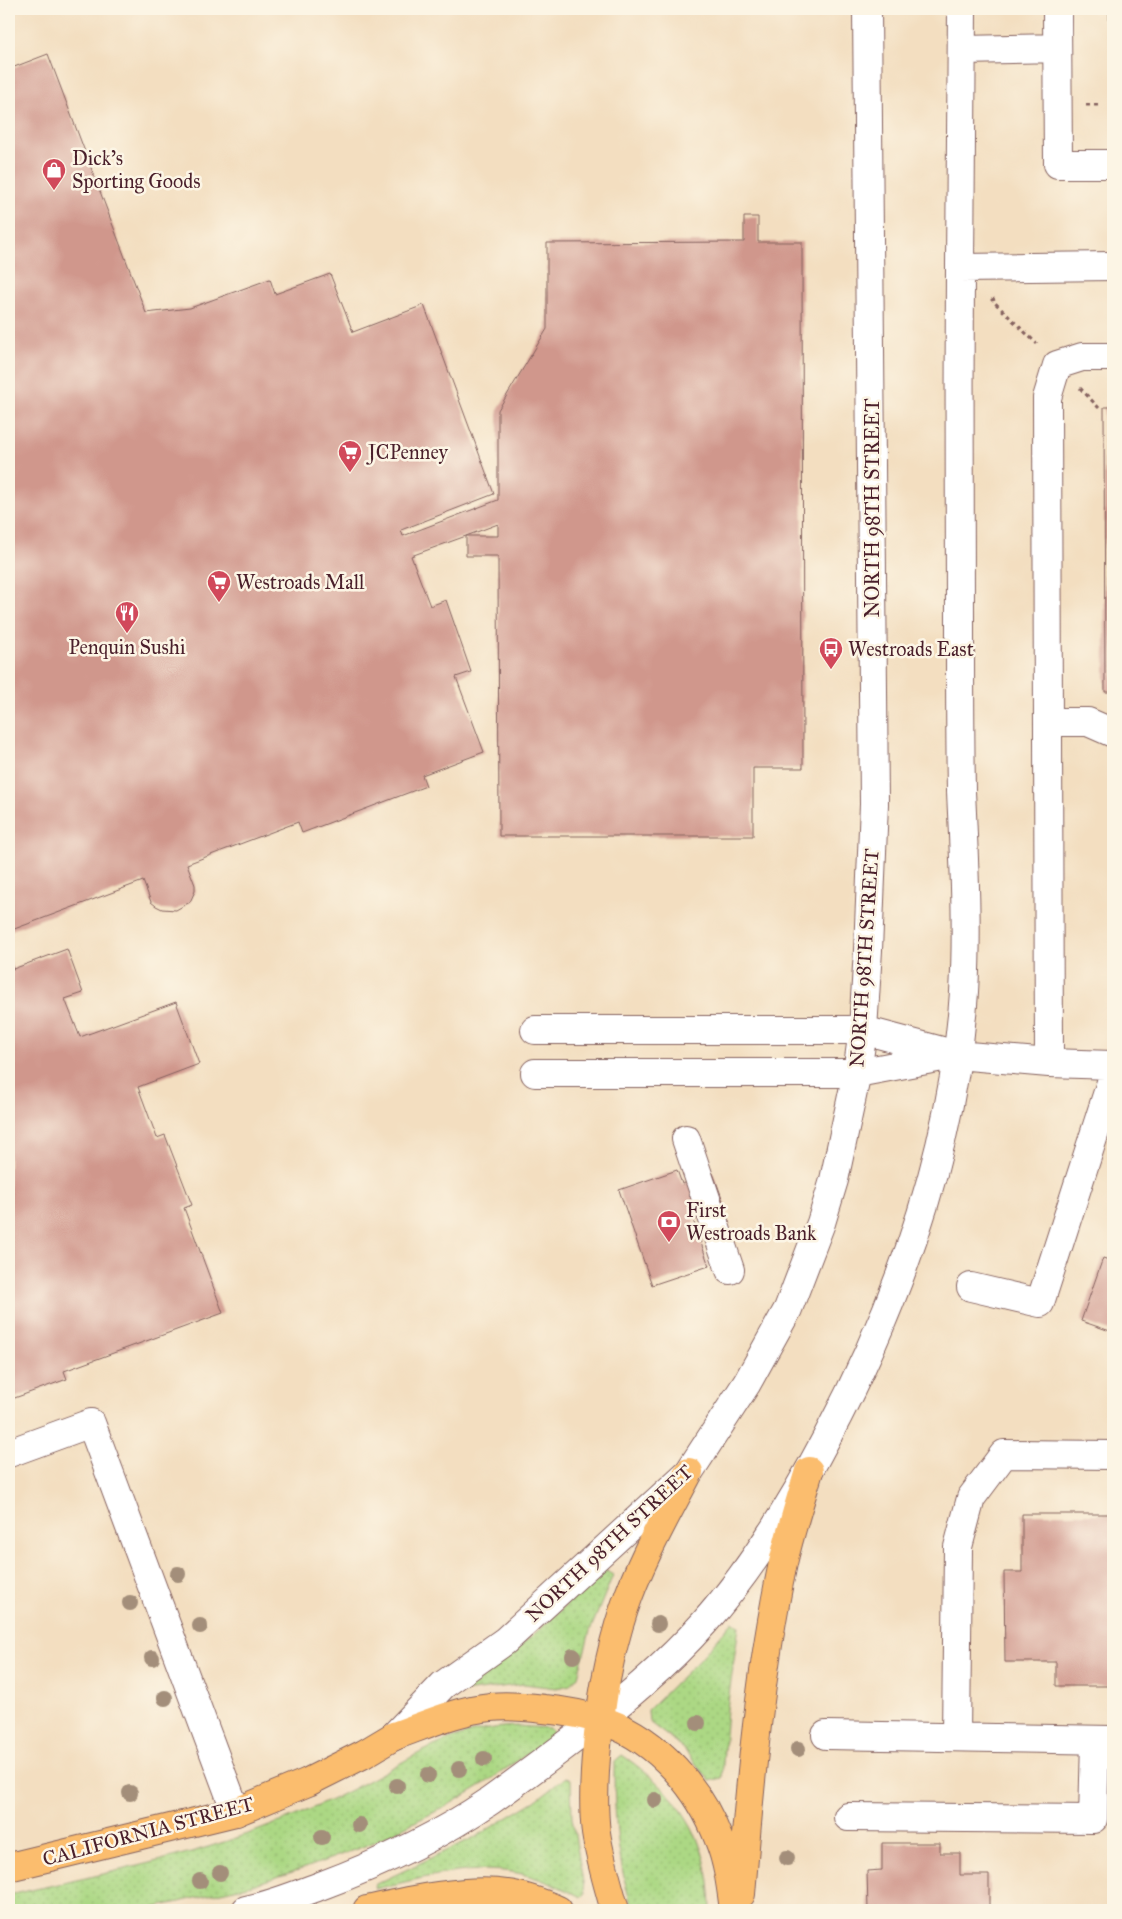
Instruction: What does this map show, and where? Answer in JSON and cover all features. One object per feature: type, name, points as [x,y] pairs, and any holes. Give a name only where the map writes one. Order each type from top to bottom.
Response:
[{"type":"main road","points":[[740,1910],[747,1818],[760,1700],[772,1621],[784,1561],[809,1471]]},
{"type":"main road","points":[[615,1910],[596,1832],[594,1790],[600,1720],[610,1661],[625,1608],[648,1551],[688,1472]]},
{"type":"main road","name":"CALIFORNIA STREET","points":[[9,1867],[236,1812],[308,1782],[364,1754],[394,1736],[464,1712],[491,1707],[520,1706],[565,1711],[600,1720],[629,1734],[663,1757],[689,1785],[700,1801],[722,1848],[730,1879],[734,1910]]},
{"type":"main road","points":[[367,1910],[467,1892],[507,1893],[536,1901],[558,1910]]},
{"type":"street","name":"NORTH 98TH STREET","points":[[394,1736],[443,1685],[505,1642],[688,1472],[747,1383],[788,1309],[804,1270],[826,1206],[841,1153],[857,1073],[863,1030],[874,804],[867,9]]},
{"type":"street","points":[[246,1910],[265,1906],[354,1873],[418,1844],[486,1804],[600,1720],[654,1673],[703,1624],[744,1574],[809,1471],[852,1390],[880,1329],[916,1231],[945,1122],[957,1054],[964,990],[966,916],[960,745],[962,9]]},
{"type":"street","points":[[1057,9],[1058,164],[1113,164]]},
{"type":"street","points":[[962,50],[1057,48]]},
{"type":"street","points":[[960,268],[1113,266]]},
{"type":"street","points":[[1049,1063],[1047,398],[1057,365],[1082,357],[1113,357]]},
{"type":"street","points":[[1048,722],[1088,722],[1113,733]]},
{"type":"street","points":[[535,1030],[863,1030],[957,1054],[1049,1063],[1113,1066]]},
{"type":"street","points":[[535,1073],[857,1073],[957,1054]]},
{"type":"street","points":[[971,1287],[1040,1303],[1113,1076]]},
{"type":"street","points":[[686,1139],[730,1270]]},
{"type":"street","points":[[9,1453],[91,1423],[236,1812]]},
{"type":"street","points":[[956,1737],[958,1547],[971,1498],[1004,1454],[1113,1455]]},
{"type":"street","points":[[826,1735],[1104,1740],[1093,1819],[848,1817]]},
{"type":"green space","points":[[603,1569],[613,1575],[590,1631],[578,1676],[570,1685],[556,1688],[524,1684],[464,1692],[462,1690],[535,1633]]},
{"type":"green space","points":[[732,1622],[739,1626],[727,1709],[722,1778],[710,1781],[682,1747],[649,1722],[648,1710],[699,1660]]},
{"type":"green space","points":[[516,1726],[549,1728],[554,1735],[490,1780],[445,1807],[370,1844],[308,1867],[252,1885],[144,1910],[9,1910],[9,1895],[142,1865],[240,1837],[329,1801],[436,1745],[473,1732]]},
{"type":"green space","points":[[622,1755],[660,1786],[688,1820],[698,1840],[705,1861],[711,1910],[633,1910],[623,1874],[616,1818],[614,1762]]},
{"type":"green space","points":[[566,1777],[571,1779],[572,1818],[585,1893],[581,1897],[530,1876],[495,1870],[443,1874],[375,1889],[374,1885],[475,1837],[535,1801]]},
{"type":"building","points":[[1109,9],[1113,9],[1113,30],[1109,30]]},
{"type":"building","points":[[48,54],[146,313],[190,308],[270,279],[275,294],[330,274],[353,332],[424,305],[494,494],[401,530],[403,536],[498,500],[498,410],[547,329],[547,243],[744,242],[744,217],[758,217],[758,242],[802,242],[803,768],[753,768],[753,836],[499,836],[498,556],[466,556],[466,536],[411,556],[430,606],[446,600],[471,672],[456,677],[484,752],[422,775],[426,786],[302,833],[298,822],[187,864],[195,885],[195,891],[190,902],[176,910],[162,909],[151,902],[143,881],[9,931],[9,69]],"holes":[[[498,524],[498,536],[466,536]]]},
{"type":"building","points":[[1104,407],[1113,407],[1113,692],[1105,692]]},
{"type":"building","points":[[67,949],[83,993],[65,999],[80,1037],[176,1002],[199,1064],[138,1087],[157,1138],[165,1135],[192,1205],[184,1208],[223,1313],[64,1371],[67,1379],[9,1400],[9,959],[13,969]]},
{"type":"building","name":"First Westroads Bank","points":[[677,1170],[682,1184],[713,1173],[726,1209],[693,1220],[709,1266],[652,1285],[619,1190]]},
{"type":"building","points":[[1113,1247],[1113,1332],[1081,1321],[1103,1258],[1109,1260]]},
{"type":"building","points":[[1022,1514],[1113,1514],[1113,1686],[1056,1686],[1056,1662],[1005,1662],[1004,1572],[1022,1572]]},
{"type":"building","points":[[882,1843],[940,1843],[940,1853],[960,1853],[960,1875],[989,1875],[989,1910],[868,1910],[867,1871],[882,1870]]},
{"type":"place","name":"Dick's Sporting Goods","points":[[54,191]]},
{"type":"place","name":"JCPenney","points":[[350,473]]},
{"type":"place","name":"Westroads Mall","points":[[219,603]]},
{"type":"place","name":"Penquin Sushi","points":[[127,634]]},
{"type":"place","name":"Westroads East","points":[[831,670]]},
{"type":"place","name":"First Westroads Bank","points":[[669,1243]]}]
